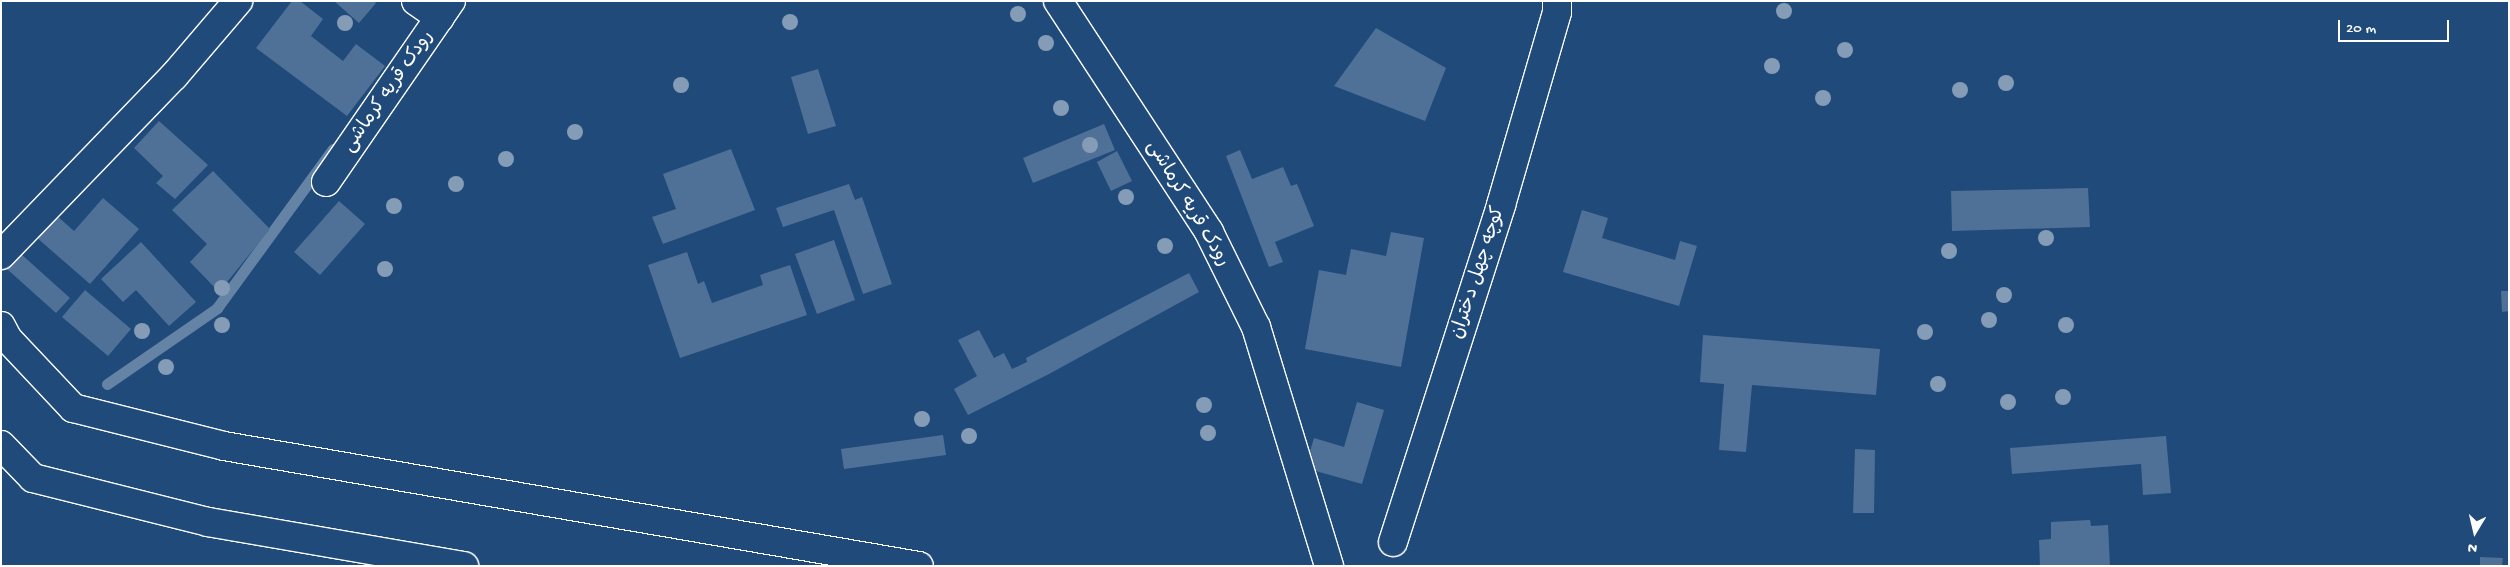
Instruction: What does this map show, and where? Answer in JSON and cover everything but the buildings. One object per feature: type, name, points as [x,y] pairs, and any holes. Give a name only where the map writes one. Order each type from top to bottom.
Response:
[{"type":"street","points":[[1,256],[174,76],[238,1]]},
{"type":"street","points":[[416,1],[445,10]]},
{"type":"street","name":"رودک قریه کرماشی","points":[[1058,1],[1209,232],[1256,327],[1329,566]]},
{"type":"street","name":"کوچه چهل دختران","points":[[1392,542],[1501,205],[1557,12],[1557,1]]},
{"type":"street","name":"رودک قریه کرماشی","points":[[326,182],[445,10]]},
{"type":"street","points":[[1,326],[8,339],[73,408],[224,446],[919,566]]},
{"type":"street","points":[[1,444],[33,478],[208,522],[464,566]]},
{"type":"waterway","points":[[107,384],[217,308],[333,149]]}]
